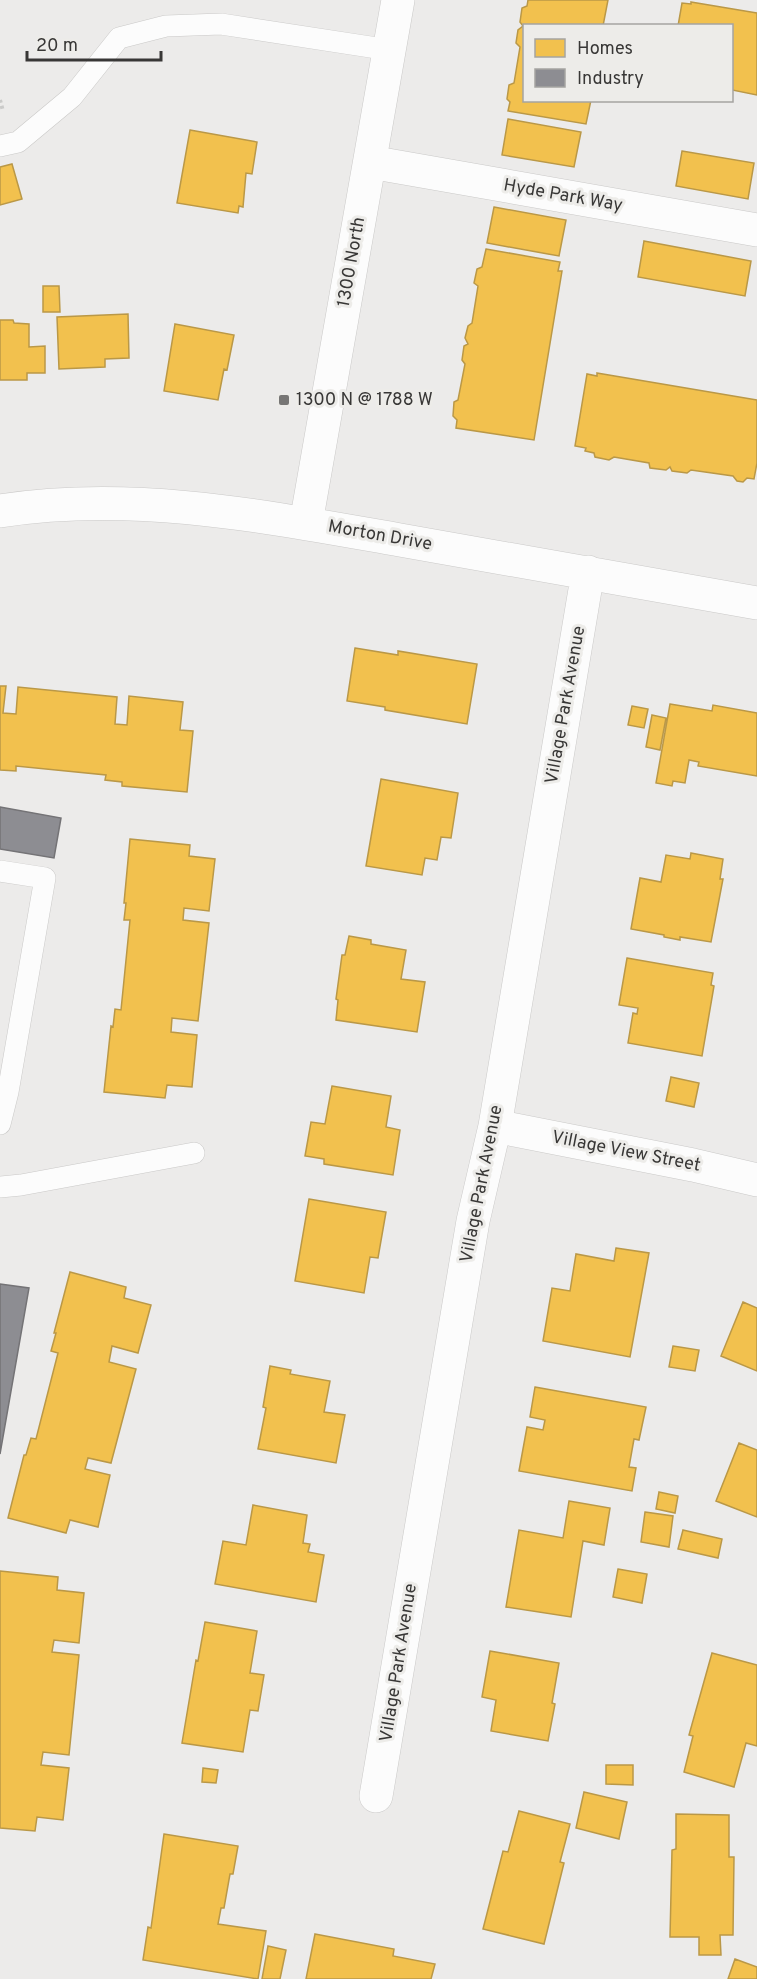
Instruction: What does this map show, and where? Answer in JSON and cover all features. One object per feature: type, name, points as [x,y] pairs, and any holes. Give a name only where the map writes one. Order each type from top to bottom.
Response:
[{"type":"street","name":"1300 North","points":[[306,523],[398,0]]},
{"type":"street","name":"Hyde Park Way","points":[[370,162],[757,230]]},
{"type":"street","name":"Morton Drive","points":[[0,511],[25,507],[115,503],[213,509],[306,523],[757,603]]},
{"type":"street","name":"Village Park Avenue","points":[[376,1796],[472,1221],[495,1126],[588,572]]},
{"type":"street","name":"Village View Street","points":[[495,1126],[757,1180]]},
{"type":"lane","points":[[0,146],[18,142],[72,97],[119,38],[166,26],[221,24],[390,50]]},
{"type":"lane","points":[[0,871],[45,878],[8,1092],[0,1124]]},
{"type":"lane","points":[[0,1187],[194,1153]]},
{"type":"building: Homes","points":[[528,0],[608,0],[603,24],[523,24],[523,26],[520,22],[522,8],[527,6]]},
{"type":"building: Homes","points":[[691,2],[757,13],[757,95],[733,90],[733,24],[678,24],[682,3],[691,4]]},
{"type":"building: Homes","points":[[523,26],[523,102],[591,102],[586,124],[508,111],[509,85],[514,83],[520,47],[516,43],[518,30]]},
{"type":"building: Homes","points":[[508,119],[581,132],[574,167],[502,155]]},
{"type":"building: Homes","points":[[190,130],[257,142],[252,174],[246,173],[243,207],[239,206],[238,213],[177,203]]},
{"type":"building: Homes","points":[[682,151],[754,163],[748,199],[676,186]]},
{"type":"building: Homes","points":[[12,164],[22,199],[0,205],[0,167]]},
{"type":"building: Homes","points":[[494,207],[566,220],[559,256],[487,243]]},
{"type":"building: Homes","points":[[644,241],[751,261],[745,296],[638,277]]},
{"type":"building: Homes","points":[[486,249],[560,262],[558,271],[562,271],[534,440],[456,428],[457,420],[453,416],[454,402],[458,400],[465,364],[462,360],[464,346],[468,344],[465,338],[468,326],[472,323],[478,286],[474,283],[477,269],[482,267]]},
{"type":"building: Homes","points":[[43,286],[59,286],[60,312],[43,312]]},
{"type":"building: Homes","points":[[128,314],[129,358],[105,359],[105,367],[59,369],[57,317]]},
{"type":"building: Homes","points":[[0,320],[29,324],[29,347],[45,346],[45,373],[27,373],[27,380],[0,380]]},
{"type":"building: Homes","points":[[175,324],[234,335],[218,400],[164,391]]},
{"type":"building: Homes","points":[[597,373],[757,400],[757,463],[754,479],[747,478],[743,482],[737,481],[733,476],[691,470],[687,473],[672,471],[670,467],[666,470],[650,468],[649,463],[614,457],[609,460],[595,457],[594,453],[585,451],[586,448],[575,446],[587,374],[597,376]]},
{"type":"building: Homes","points":[[355,648],[398,655],[398,651],[477,664],[467,724],[347,701]]},
{"type":"building: Homes","points":[[0,686],[6,686],[3,713],[16,714],[18,687],[117,697],[115,724],[127,725],[129,696],[183,702],[180,730],[193,731],[187,792],[122,786],[122,782],[105,780],[106,775],[16,766],[16,771],[0,770]]},
{"type":"building: Homes","points":[[670,704],[712,711],[713,705],[757,713],[757,776],[698,766],[699,762],[689,760],[685,783],[673,781],[672,786],[656,783]]},
{"type":"building: Homes","points":[[632,706],[648,709],[644,728],[628,725]]},
{"type":"building: Homes","points":[[652,715],[666,718],[660,750],[646,747]]},
{"type":"building: Homes","points":[[381,779],[458,793],[451,838],[441,837],[437,860],[425,858],[422,875],[366,866]]},
{"type":"building: Homes","points":[[130,839],[190,845],[189,856],[215,859],[209,911],[184,908],[183,920],[209,923],[198,1021],[172,1018],[171,1032],[197,1035],[192,1087],[167,1085],[165,1098],[104,1092],[111,1026],[113,1027],[115,1009],[121,1010],[130,920],[124,920],[126,903],[124,903]]},
{"type":"building: Homes","points":[[691,853],[723,859],[720,879],[723,879],[711,942],[680,937],[680,940],[631,929],[640,878],[661,882],[666,855],[690,859]]},
{"type":"building: Homes","points":[[349,936],[371,940],[371,944],[406,950],[401,979],[425,982],[417,1032],[336,1020],[338,1000],[336,999],[342,955],[345,955]]},
{"type":"building: Homes","points":[[627,958],[713,973],[711,985],[714,986],[702,1056],[628,1043],[633,1013],[637,1014],[638,1008],[619,1005]]},
{"type":"building: Homes","points":[[671,1077],[699,1083],[694,1107],[666,1101]]},
{"type":"building: Homes","points":[[332,1086],[391,1096],[386,1127],[400,1130],[393,1175],[324,1164],[324,1159],[305,1156],[311,1122],[325,1124]]},
{"type":"building: Homes","points":[[309,1199],[386,1212],[378,1258],[370,1257],[364,1293],[295,1281]]},
{"type":"building: Homes","points":[[616,1248],[649,1253],[630,1357],[543,1341],[552,1288],[570,1291],[576,1254],[614,1261]]},
{"type":"building: Homes","points":[[70,1272],[126,1287],[124,1298],[151,1305],[138,1353],[112,1346],[109,1362],[136,1369],[111,1463],[88,1458],[85,1469],[110,1475],[98,1527],[70,1520],[66,1533],[8,1518],[24,1455],[26,1455],[31,1438],[36,1439],[58,1353],[51,1351]]},
{"type":"building: Homes","points":[[743,1302],[757,1308],[757,1371],[721,1356]]},
{"type":"building: Homes","points":[[673,1346],[699,1350],[695,1371],[669,1367]]},
{"type":"building: Homes","points":[[270,1366],[291,1370],[290,1374],[330,1381],[324,1412],[345,1415],[336,1463],[258,1449],[266,1408],[263,1407]]},
{"type":"building: Homes","points":[[535,1387],[646,1407],[639,1440],[634,1439],[629,1467],[636,1468],[632,1491],[519,1471],[527,1427],[543,1430],[545,1420],[530,1417]]},
{"type":"building: Homes","points":[[739,1443],[757,1450],[757,1517],[716,1501]]},
{"type":"building: Homes","points":[[659,1492],[678,1496],[675,1513],[656,1509]]},
{"type":"building: Homes","points":[[569,1501],[610,1508],[604,1545],[583,1541],[571,1617],[506,1607],[519,1530],[563,1538]]},
{"type":"building: Homes","points":[[253,1505],[307,1515],[303,1543],[310,1544],[308,1552],[324,1555],[316,1602],[215,1584],[223,1541],[246,1545]]},
{"type":"building: Homes","points":[[645,1512],[673,1516],[669,1547],[641,1542]]},
{"type":"building: Homes","points":[[683,1530],[722,1539],[718,1558],[678,1549]]},
{"type":"building: Homes","points":[[618,1569],[647,1574],[642,1603],[613,1597]]},
{"type":"building: Homes","points":[[0,1571],[58,1577],[57,1590],[84,1593],[79,1643],[54,1640],[52,1652],[79,1655],[69,1755],[43,1752],[41,1765],[69,1768],[63,1820],[37,1817],[35,1831],[0,1828]]},
{"type":"building: Homes","points":[[205,1622],[257,1631],[250,1673],[264,1675],[258,1711],[250,1710],[243,1752],[182,1743]]},
{"type":"building: Homes","points":[[490,1651],[559,1663],[548,1741],[491,1731],[496,1700],[482,1697]]},
{"type":"building: Homes","points":[[712,1653],[757,1665],[757,1746],[746,1743],[734,1787],[684,1772],[693,1736],[689,1735]]},
{"type":"building: Homes","points":[[606,1765],[633,1765],[633,1785],[606,1784]]},
{"type":"building: Homes","points":[[203,1768],[218,1770],[216,1783],[202,1782]]},
{"type":"building: Homes","points":[[584,1792],[627,1802],[619,1839],[576,1828]]},
{"type":"building: Homes","points":[[519,1811],[570,1824],[560,1862],[564,1863],[544,1944],[483,1929],[503,1851],[508,1852]]},
{"type":"building: Homes","points":[[676,1814],[729,1815],[729,1857],[734,1857],[733,1935],[720,1935],[721,1955],[699,1955],[699,1937],[670,1937],[672,1850],[676,1849]]},
{"type":"building: Homes","points":[[164,1834],[238,1846],[233,1874],[230,1874],[224,1908],[221,1908],[218,1924],[266,1931],[258,1979],[143,1960],[148,1927],[151,1928]]},
{"type":"building: Homes","points":[[315,1934],[394,1949],[393,1956],[435,1964],[431,1979],[306,1979]]},
{"type":"building: Homes","points":[[268,1946],[286,1950],[280,1979],[262,1979]]},
{"type":"building: Homes","points":[[735,1959],[757,1967],[757,1979],[728,1979]]},
{"type":"building: Industry","points":[[0,807],[61,818],[54,858],[0,849]]},
{"type":"building: Industry","points":[[0,1284],[29,1288],[0,1454]]},
{"type":"place","name":"1300 N @ 1788 W","points":[[284,400]]}]
